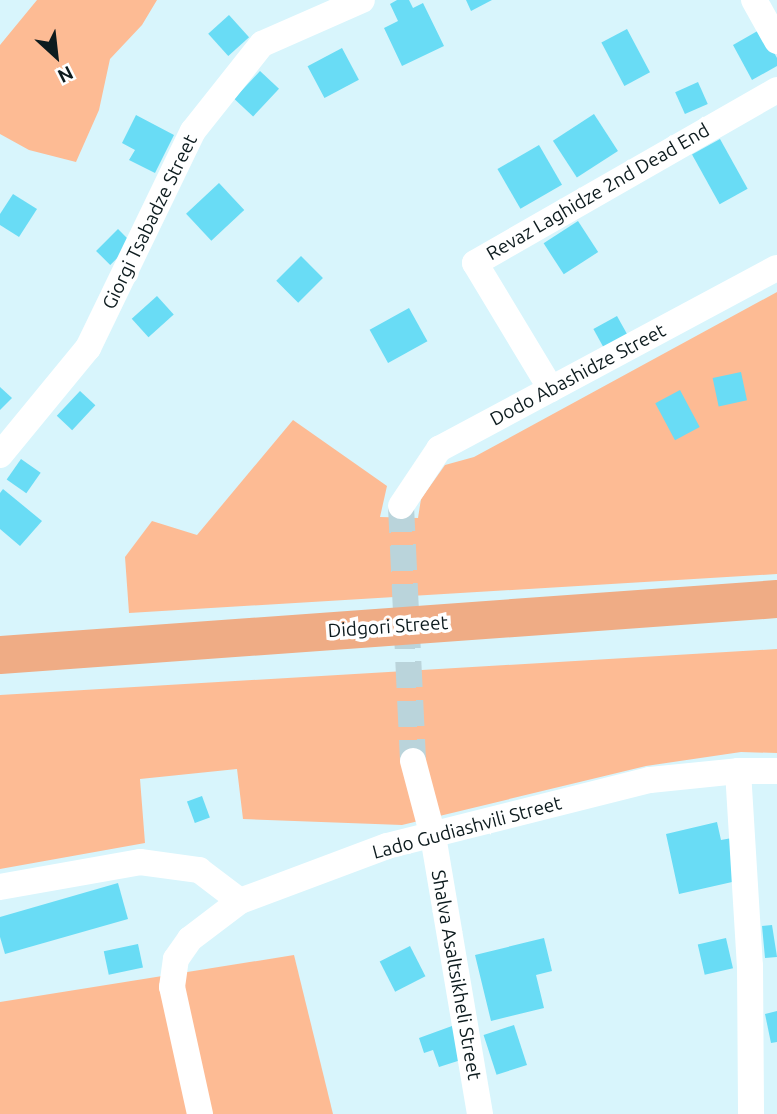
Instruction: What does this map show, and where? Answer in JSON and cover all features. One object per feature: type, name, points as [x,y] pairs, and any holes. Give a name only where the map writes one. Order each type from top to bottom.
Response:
[{"type":"highway","name":"Didgori Street","points":[[0,654],[777,599]]},
{"type":"street","name":"Giorgi Tsabadze Street","points":[[0,455],[88,348],[192,131],[262,44],[362,0]]},
{"type":"street","points":[[754,0],[777,41]]},
{"type":"street","name":"Revaz Laghidze 2nd Dead End","points":[[551,389],[475,263],[777,90]]},
{"type":"street","name":"Dodo Abashidze Street","points":[[401,506],[439,449],[777,268]]},
{"type":"street","points":[[413,761],[433,836]]},
{"type":"street","points":[[737,771],[750,966],[751,1114]]},
{"type":"street","name":"Lado Gudiashvili Street","points":[[200,1114],[172,987],[176,959],[190,939],[240,901],[387,846],[650,780],[737,771],[777,771]]},
{"type":"street","name":"Shalva Asaltsikheli Street","points":[[433,836],[480,1114]]},
{"type":"street","points":[[0,887],[140,862],[199,870],[240,901]]},
{"type":"shaded area","points":[[37,0],[157,0],[142,25],[110,59],[99,110],[76,162],[29,150],[0,134],[0,45]]},
{"type":"shaded area","points":[[777,292],[777,574],[129,613],[125,557],[152,521],[197,535],[293,420],[387,486],[380,517],[418,518],[421,499],[445,465],[474,457]]},
{"type":"shaded area","points":[[777,649],[777,753],[741,752],[646,766],[402,825],[243,819],[237,769],[140,779],[145,843],[0,869],[0,695]]},
{"type":"shaded area","points":[[294,955],[333,1114],[0,1114],[0,1002]]},
{"type":"building","points":[[397,0],[409,0],[413,8],[423,3],[444,46],[402,66],[384,28],[398,21],[390,4]]},
{"type":"building","points":[[466,0],[492,0],[471,11]]},
{"type":"building","points":[[229,15],[249,37],[228,56],[208,34]]},
{"type":"building","points":[[627,29],[650,72],[624,86],[601,43]]},
{"type":"building","points":[[761,29],[777,58],[777,66],[752,80],[733,45]]},
{"type":"building","points":[[342,48],[359,80],[324,98],[308,66]]},
{"type":"building","points":[[260,71],[279,89],[253,117],[234,99]]},
{"type":"building","points":[[698,82],[708,104],[685,114],[675,92]]},
{"type":"building","points":[[594,114],[618,151],[577,178],[553,141]]},
{"type":"building","points":[[136,115],[174,135],[155,173],[129,160],[135,150],[122,143]]},
{"type":"building","points":[[720,139],[748,189],[720,204],[692,155]]},
{"type":"building","points":[[539,145],[562,185],[520,209],[497,169]]},
{"type":"building","points":[[219,183],[244,210],[211,241],[186,214]]},
{"type":"building","points":[[13,194],[37,209],[19,237],[0,225],[0,214]]},
{"type":"building","points":[[578,221],[598,252],[564,274],[544,243]]},
{"type":"building","points":[[118,229],[132,243],[110,265],[96,251]]},
{"type":"building","points":[[301,256],[323,278],[298,303],[276,281]]},
{"type":"building","points":[[157,296],[174,315],[148,337],[132,319]]},
{"type":"building","points":[[409,308],[427,341],[388,363],[370,330]]},
{"type":"building","points":[[617,316],[631,341],[607,354],[593,329]]},
{"type":"building","points":[[741,372],[747,400],[719,406],[713,378]]},
{"type":"building","points":[[0,387],[12,398],[0,410]]},
{"type":"building","points":[[680,390],[700,427],[675,440],[655,403]]},
{"type":"building","points":[[80,391],[95,405],[72,430],[57,416]]},
{"type":"building","points":[[21,459],[41,473],[26,493],[7,479]]},
{"type":"building","points":[[3,489],[42,521],[20,546],[0,529],[0,493]]},
{"type":"building","points":[[202,796],[210,818],[195,823],[187,801]]},
{"type":"building","points":[[717,822],[721,840],[732,838],[741,880],[679,894],[666,834]]},
{"type":"building","points":[[118,883],[128,919],[5,954],[0,937],[0,917]]},
{"type":"building","points":[[772,925],[777,957],[765,958],[762,926]]},
{"type":"building","points":[[544,938],[552,971],[536,975],[544,1008],[491,1021],[475,955]]},
{"type":"building","points":[[726,938],[733,968],[705,975],[698,945]]},
{"type":"building","points":[[138,944],[143,967],[109,975],[104,951]]},
{"type":"building","points":[[410,946],[425,976],[395,992],[380,961]]},
{"type":"building","points":[[777,1011],[777,1042],[771,1043],[765,1014]]},
{"type":"building","points":[[514,1025],[527,1065],[497,1075],[484,1035]]},
{"type":"building","points":[[452,1026],[464,1059],[439,1067],[433,1050],[424,1053],[419,1038]]},
{"type":"tunnel","points":[[401,506],[413,761]]}]
